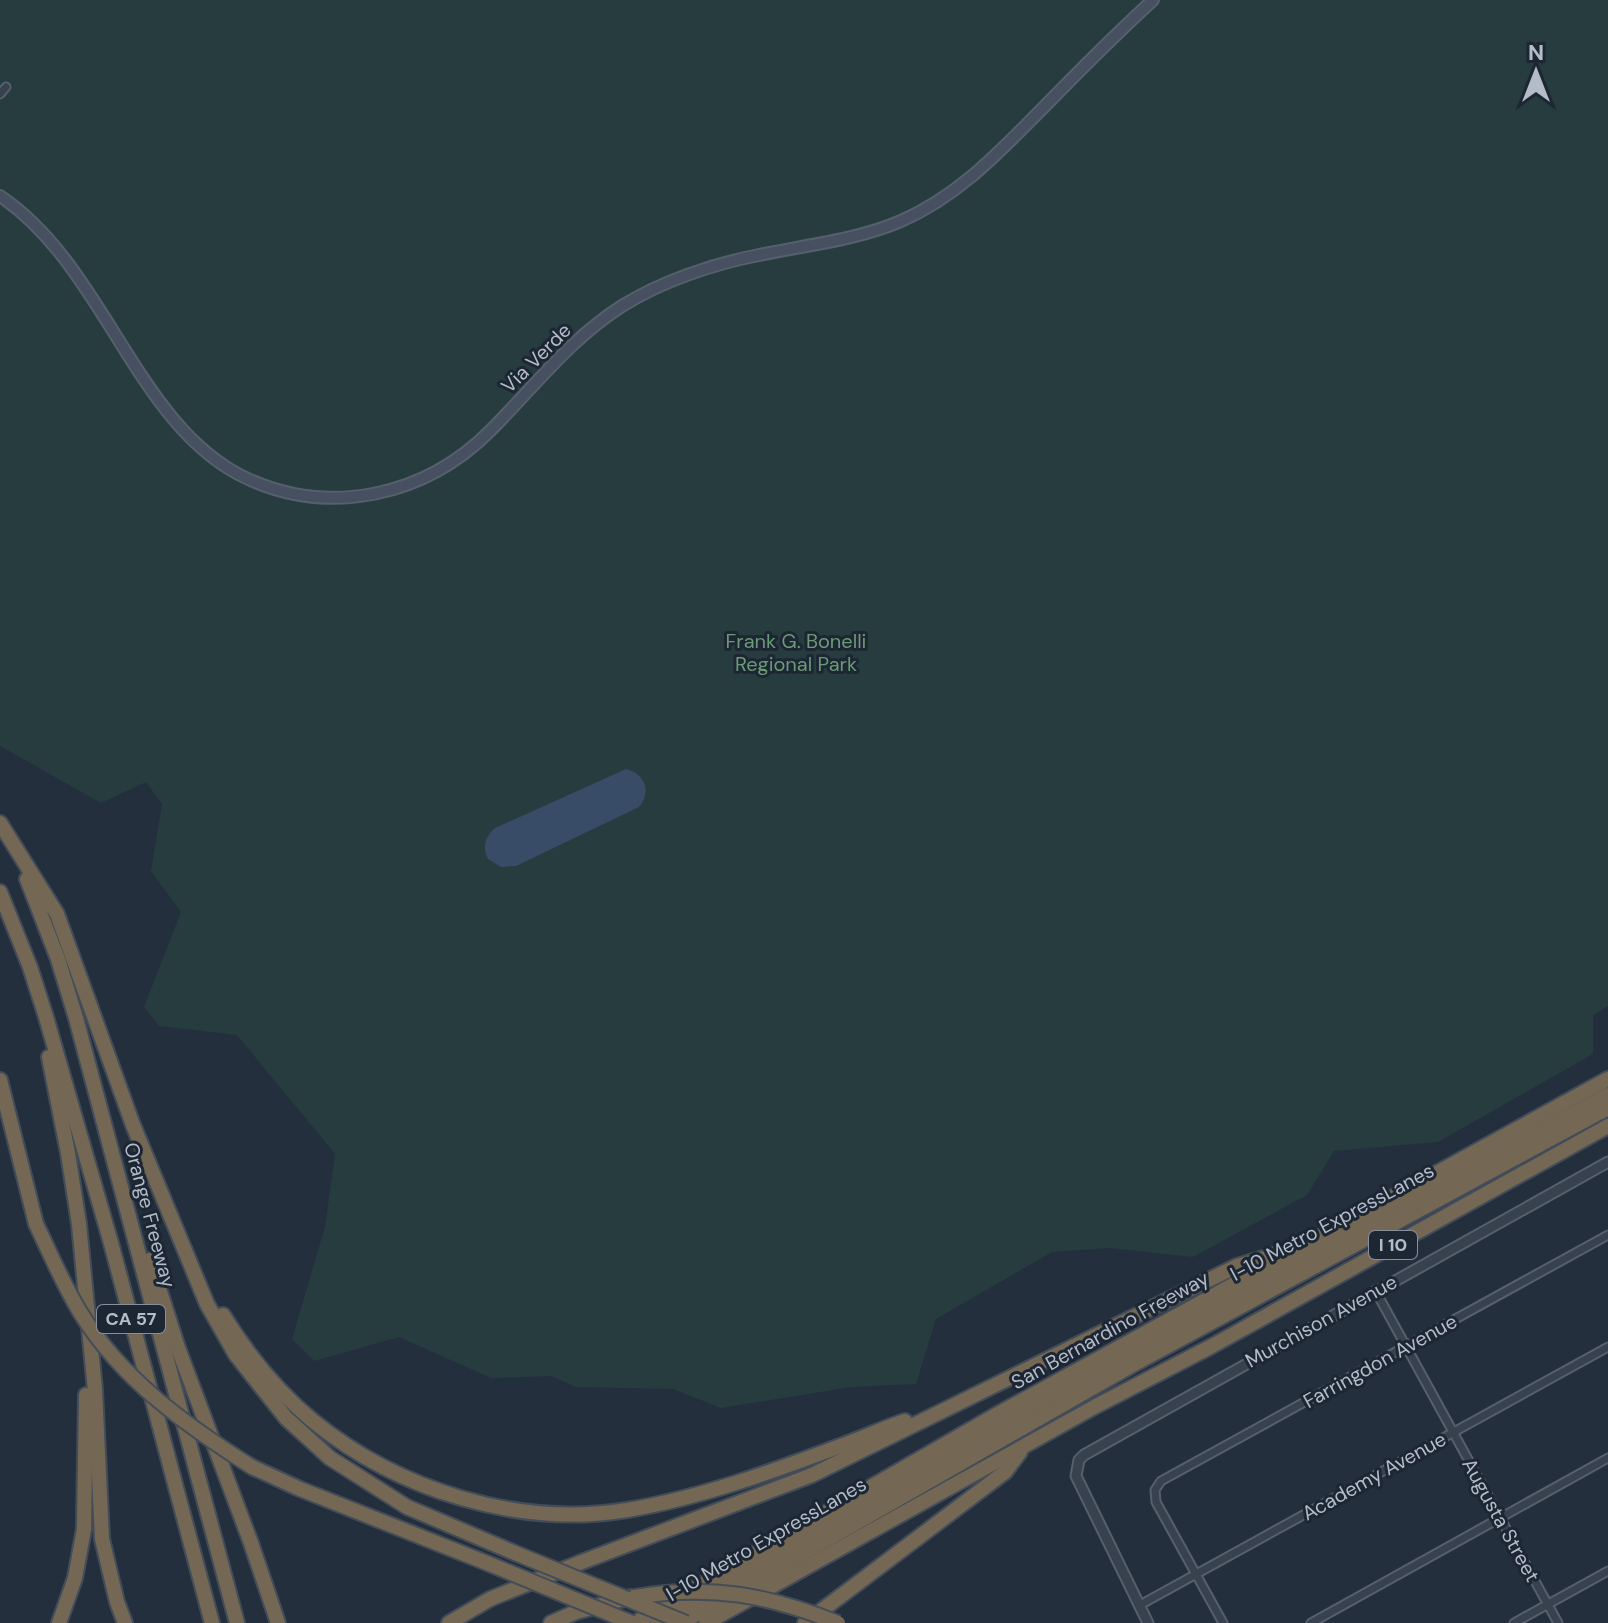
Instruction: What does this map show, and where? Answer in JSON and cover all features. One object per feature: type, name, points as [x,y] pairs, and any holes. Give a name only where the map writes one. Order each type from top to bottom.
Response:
[{"type":"highway","name":"Orange Freeway","points":[[0,824],[35,898],[58,959],[237,1623]]},
{"type":"highway","points":[[0,824],[57,914],[133,1125],[207,1304],[236,1355],[286,1418],[330,1458],[407,1507],[684,1623]]},
{"type":"highway","name":"CA 57","points":[[0,892],[46,1017],[111,1243],[212,1623]]},
{"type":"highway","points":[[46,1017],[47,1052],[79,1224],[95,1390],[102,1539],[125,1623]]},
{"type":"highway","name":"San Bernardino Freeway","points":[[633,1623],[994,1416],[1608,1079]]},
{"type":"highway","points":[[0,1080],[36,1224],[80,1313],[123,1367],[181,1420],[252,1467],[300,1489],[633,1623]]},
{"type":"highway","name":"I-10 Metro ExpressLanes","points":[[658,1623],[1051,1396],[1608,1095]]},
{"type":"highway","name":"I-10 Metro ExpressLanes","points":[[684,1623],[1126,1368],[1608,1108]]},
{"type":"highway","name":"I 10","points":[[707,1623],[1608,1126]]},
{"type":"highway","points":[[118,1173],[278,1623]]},
{"type":"highway","points":[[449,1623],[490,1599],[812,1475],[1237,1266],[1308,1244]]},
{"type":"highway","points":[[195,1270],[246,1349],[285,1395],[314,1422],[400,1475],[448,1494],[495,1506],[532,1512],[587,1513],[661,1503],[936,1412]]},
{"type":"highway","points":[[59,1623],[75,1578],[84,1529],[86,1393],[91,1363]]},
{"type":"highway","points":[[805,1623],[1005,1472],[1024,1446]]},
{"type":"highway","points":[[551,1623],[576,1612],[635,1597],[681,1591],[726,1592],[781,1602],[838,1623]]},
{"type":"main road","name":"Via Verde","points":[[0,196],[39,228],[64,257],[87,287],[149,385],[204,451],[236,473],[271,488],[317,498],[363,497],[416,483],[451,461],[487,434],[566,349],[623,305],[703,270],[864,233],[899,222],[939,202],[982,169],[1153,0]]},
{"type":"street","points":[[0,94],[6,87]]},
{"type":"street","name":"Murchison Avenue","points":[[1140,1605],[1076,1476],[1079,1460],[1090,1450],[1608,1162]]},
{"type":"street","name":"Farringdon Avenue","points":[[1196,1574],[1156,1502],[1155,1490],[1161,1481],[1608,1235]]},
{"type":"street","name":"Augusta Street","points":[[1375,1290],[1558,1623]]},
{"type":"street","name":"Academy Avenue","points":[[1140,1605],[1608,1347]]},
{"type":"street","points":[[1311,1623],[1608,1458]]},
{"type":"street","points":[[1514,1623],[1608,1571]]},
{"type":"street","points":[[1196,1574],[1223,1623]]},
{"type":"street","points":[[1140,1605],[1148,1623]]},
{"type":"green space","name":"Frank G. Bonelli Regional Park","points":[[0,0],[1608,0],[1608,1006],[1593,1015],[1593,1054],[1438,1142],[1334,1151],[1307,1195],[1193,1257],[1109,1248],[1052,1252],[936,1319],[916,1384],[851,1387],[721,1408],[673,1389],[575,1387],[552,1376],[491,1378],[399,1337],[314,1361],[292,1339],[325,1227],[335,1154],[237,1035],[159,1026],[144,1007],[181,912],[151,871],[162,804],[146,782],[101,803],[0,746]]},
{"type":"water","points":[[626,769],[642,779],[646,789],[639,807],[516,866],[501,867],[488,859],[486,842],[495,828]]}]
